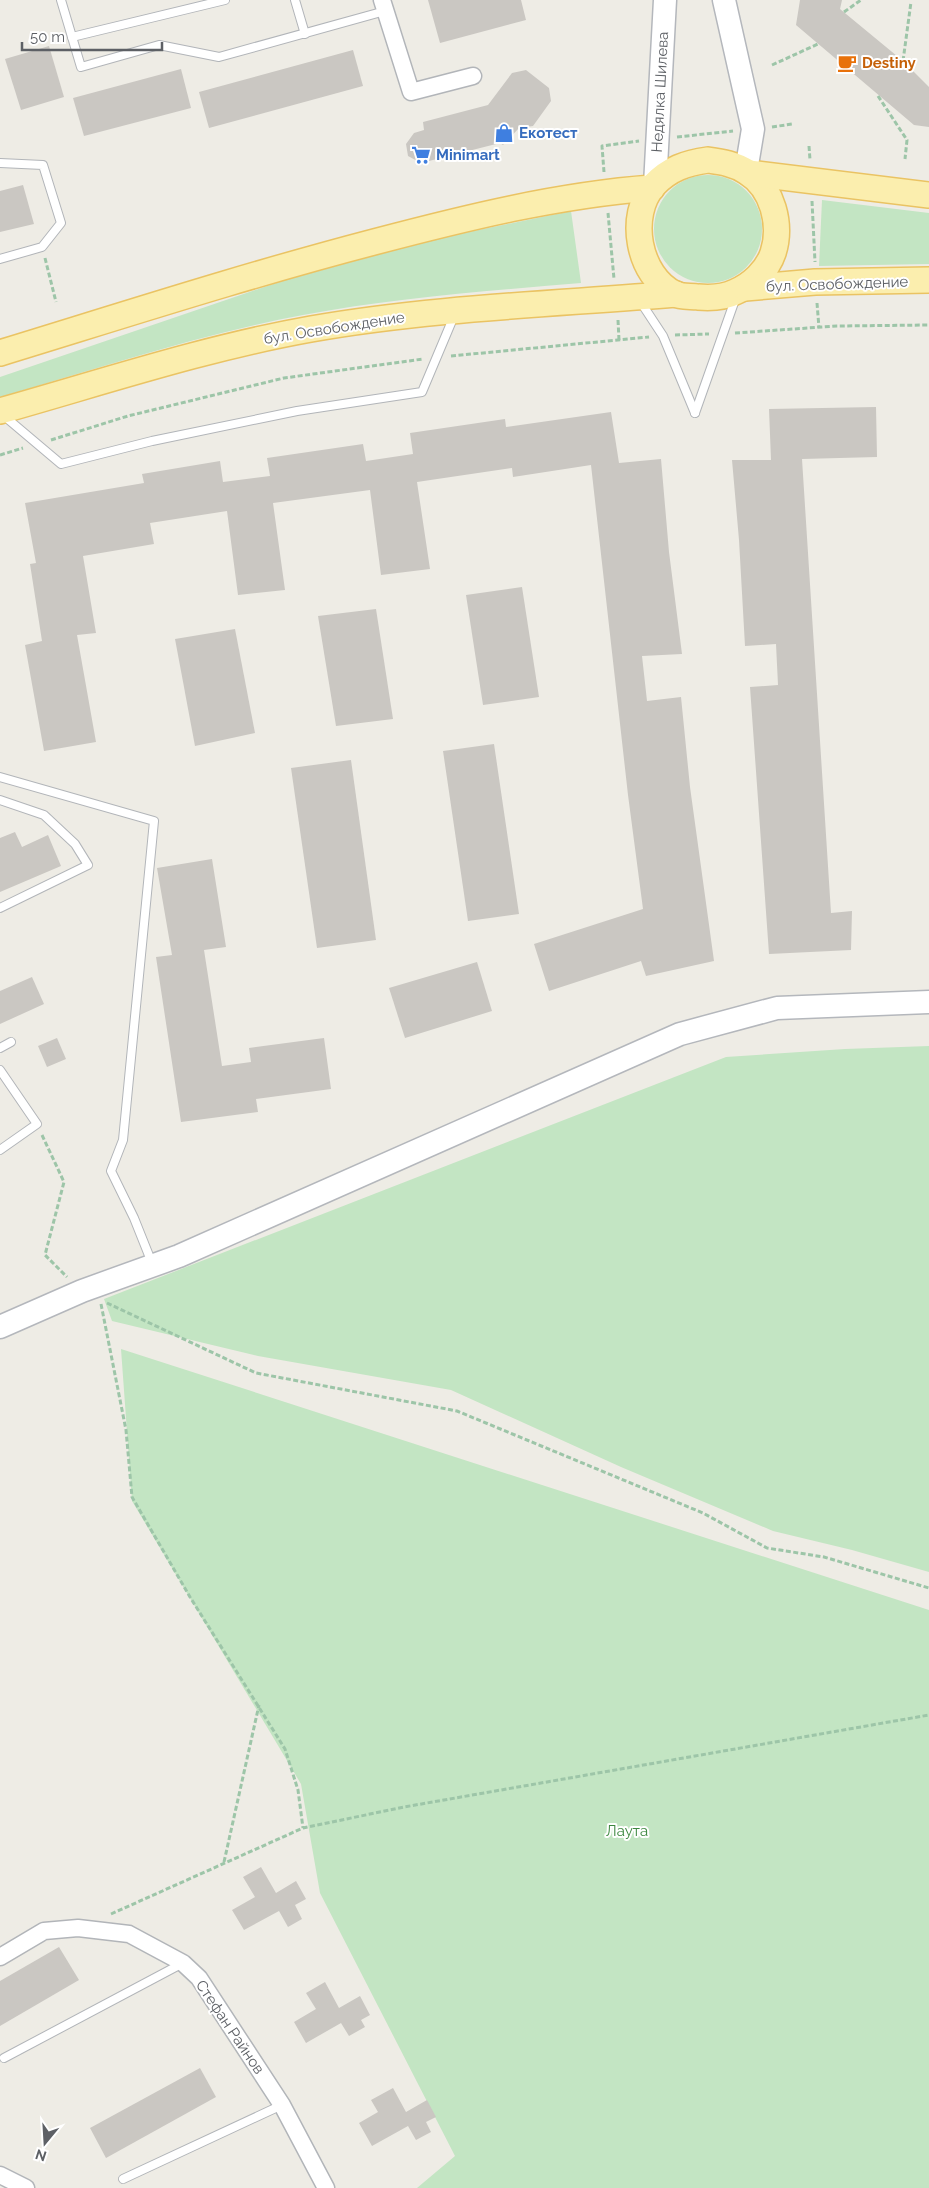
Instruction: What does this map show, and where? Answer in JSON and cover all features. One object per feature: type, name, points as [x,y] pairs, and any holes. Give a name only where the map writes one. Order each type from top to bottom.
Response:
[{"type":"main road","points":[[748,172],[765,190],[775,210],[777,232],[773,254],[762,273],[741,289],[727,296],[708,298],[676,294],[659,283],[650,271],[642,251],[639,230],[642,208],[653,186],[670,171],[688,163],[708,160],[728,163],[748,172],[929,195]]},
{"type":"main road","points":[[0,353],[323,255],[466,218],[606,192],[653,186]]},
{"type":"main road","name":"бул. Освобождение","points":[[741,289],[816,282],[929,280]]},
{"type":"main road","name":"бул. Освобождение","points":[[0,412],[212,350],[311,329],[412,315],[676,294]]},
{"type":"street","name":"Недялка Шилева","points":[[653,186],[665,0]]},
{"type":"street","points":[[724,0],[753,129],[748,172]]},
{"type":"street","points":[[384,6],[411,92],[473,76]]},
{"type":"street","points":[[0,1327],[82,1291],[179,1256],[680,1034],[777,1008],[929,1002]]},
{"type":"street","name":"Стефан Райнов","points":[[0,1957],[44,1931],[78,1928],[129,1934],[183,1964],[199,1978],[282,2105],[326,2188]]},
{"type":"street","points":[[0,2175],[26,2188]]},
{"type":"lane","points":[[61,0],[81,67],[159,45],[219,58],[305,34],[384,6]]},
{"type":"lane","points":[[72,37],[225,0]]},
{"type":"lane","points":[[295,0],[305,34]]},
{"type":"lane","points":[[0,163],[43,165],[61,223],[42,247],[0,259]]},
{"type":"lane","points":[[626,298],[663,336],[695,413],[741,289]]},
{"type":"lane","points":[[0,412],[61,464],[152,441],[297,411],[422,392],[456,312]]},
{"type":"lane","points":[[0,777],[154,821],[124,1140],[111,1171],[134,1218],[153,1265]]},
{"type":"lane","points":[[0,800],[44,815],[75,844],[88,865],[0,908]]},
{"type":"lane","points":[[0,1048],[11,1042]]},
{"type":"lane","points":[[0,1070],[37,1124],[0,1150]]},
{"type":"lane","points":[[4,2058],[183,1964]]},
{"type":"lane","points":[[122,2179],[282,2105]]},
{"type":"path","points":[[844,12],[861,0]]},
{"type":"path","points":[[903,61],[911,2]]},
{"type":"path","points":[[772,65],[818,44]]},
{"type":"path","points":[[878,96],[907,140],[905,159]]},
{"type":"path","points":[[619,340],[626,298],[606,192],[602,146],[792,124]]},
{"type":"path","points":[[809,146],[819,328]]},
{"type":"path","points":[[42,247],[56,302]]},
{"type":"path","points":[[0,455],[128,416],[284,378],[437,358],[663,336],[819,328],[929,325]]},
{"type":"path","points":[[37,1124],[64,1182],[45,1255],[82,1291],[100,1303],[126,1430],[132,1497],[190,1597],[285,1748],[298,1790],[303,1828]]},
{"type":"path","points":[[82,1291],[256,1373],[457,1411],[704,1513],[767,1548],[824,1557],[929,1588]]},
{"type":"path","points":[[224,1863],[259,1704]]},
{"type":"path","points":[[78,1928],[303,1828],[404,1807],[929,1715]]},
{"type":"green space","points":[[708,175],[728,180],[746,191],[757,209],[762,229],[757,249],[746,267],[728,278],[708,283],[688,278],[670,267],[659,249],[654,229],[659,209],[670,191],[688,180]]},
{"type":"green space","points":[[822,200],[929,213],[929,264],[819,266]]},
{"type":"green space","points":[[571,211],[581,283],[476,292],[303,315],[189,342],[0,397],[0,377],[282,281],[434,239]]},
{"type":"green space","points":[[929,1046],[929,1572],[852,1550],[773,1531],[621,1467],[451,1390],[258,1356],[112,1321],[104,1299],[726,1057],[845,1049]]},
{"type":"green space","name":"Лаута","points":[[121,1349],[929,1610],[929,2188],[417,2188],[455,2156],[320,1893],[301,1784],[132,1501]]},
{"type":"building","points":[[428,0],[521,0],[526,20],[440,43]]},
{"type":"building","points":[[800,0],[842,0],[840,9],[903,61],[929,87],[929,127],[914,125],[796,25]]},
{"type":"building","points":[[49,46],[64,97],[21,110],[5,59]]},
{"type":"building","points":[[353,50],[363,86],[209,128],[199,92]]},
{"type":"building","points":[[181,69],[191,108],[84,136],[73,98]]},
{"type":"building","points":[[526,70],[549,88],[551,101],[533,126],[519,128],[503,145],[500,143],[421,163],[408,156],[406,144],[414,133],[424,130],[423,122],[488,105],[512,73]]},
{"type":"building","points":[[23,185],[34,224],[0,232],[0,191]]},
{"type":"building","points":[[876,407],[877,457],[802,459],[831,913],[852,911],[851,950],[769,954],[750,687],[778,685],[776,644],[745,646],[732,460],[771,460],[769,409]]},
{"type":"building","points":[[611,412],[619,463],[661,459],[669,552],[682,654],[642,656],[647,701],[681,697],[690,787],[714,961],[646,976],[641,961],[549,991],[534,944],[643,909],[628,795],[591,465],[513,477],[512,468],[417,482],[430,569],[381,575],[370,490],[273,503],[285,590],[238,595],[227,511],[150,523],[154,544],[83,556],[96,633],[77,635],[96,742],[44,751],[25,645],[42,641],[30,564],[36,563],[25,503],[144,483],[142,474],[220,461],[223,482],[270,476],[267,458],[363,444],[366,461],[413,454],[410,433],[505,419],[506,427]]},
{"type":"building","points":[[522,587],[539,697],[483,705],[466,595]]},
{"type":"building","points":[[376,609],[393,719],[336,726],[318,616]]},
{"type":"building","points":[[235,629],[255,733],[195,746],[175,639]]},
{"type":"building","points":[[494,744],[519,914],[468,921],[443,751]]},
{"type":"building","points":[[351,760],[376,940],[317,948],[291,768]]},
{"type":"building","points":[[15,832],[22,847],[48,835],[61,866],[0,892],[0,838]]},
{"type":"building","points":[[212,859],[226,947],[204,950],[222,1066],[251,1062],[249,1048],[324,1038],[331,1089],[256,1099],[258,1112],[181,1122],[156,957],[172,955],[157,868]]},
{"type":"building","points":[[477,962],[492,1011],[405,1038],[389,988]]},
{"type":"building","points":[[32,977],[44,1004],[0,1024],[0,991]]},
{"type":"building","points":[[57,1038],[66,1059],[47,1067],[38,1046]]},
{"type":"building","points":[[261,1867],[276,1893],[296,1881],[306,1899],[295,1905],[302,1919],[288,1927],[279,1911],[244,1930],[232,1910],[255,1897],[243,1877]]},
{"type":"building","points":[[59,1947],[79,1980],[0,2026],[0,1981]]},
{"type":"building","points":[[325,1982],[339,2008],[360,1996],[370,2015],[361,2020],[365,2027],[349,2036],[341,2023],[306,2043],[294,2022],[316,2009],[306,1993]]},
{"type":"building","points":[[200,2068],[216,2097],[106,2158],[90,2128]]},
{"type":"building","points":[[393,2088],[406,2112],[427,2100],[436,2117],[426,2122],[431,2132],[416,2140],[408,2126],[372,2146],[359,2123],[378,2112],[371,2100]]},
{"type":"place","name":"Destiny","points":[[847,63]]},
{"type":"place","name":"Екотест","points":[[504,133]]},
{"type":"place","name":"Minimart","points":[[421,155]]}]
